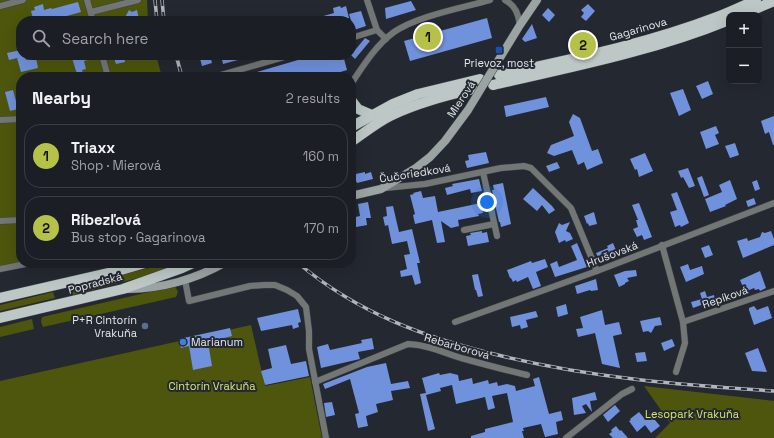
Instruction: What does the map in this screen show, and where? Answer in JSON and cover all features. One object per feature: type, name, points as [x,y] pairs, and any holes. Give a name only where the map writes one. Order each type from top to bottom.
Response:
[{"type":"main road","name":"Gagarinova","points":[[499,75],[612,49],[670,33],[717,17],[756,0]]},
{"type":"main road","points":[[748,12],[774,1]]},
{"type":"main road","name":"Gagarinova","points":[[493,85],[574,67],[656,46],[726,21]]},
{"type":"main road","points":[[356,124],[393,104],[418,94],[480,79]]},
{"type":"main road","points":[[356,139],[380,122],[400,112],[433,100],[474,89]]},
{"type":"main road","points":[[356,106],[358,109],[372,115]]},
{"type":"main road","name":"Popradská","points":[[0,298],[128,268]]},
{"type":"main road","name":"Popradská","points":[[0,318],[123,289],[182,268]]},
{"type":"street","points":[[0,6],[23,0]]},
{"type":"street","points":[[87,0],[92,16]]},
{"type":"street","points":[[91,12],[138,0]]},
{"type":"street","points":[[367,0],[377,30],[386,39]]},
{"type":"street","points":[[356,77],[369,58],[386,39],[395,32],[420,20],[490,0]]},
{"type":"street","points":[[505,0],[517,10],[520,25]]},
{"type":"street","name":"Mierová","points":[[381,189],[405,176],[430,157],[451,134],[468,110],[537,0]]},
{"type":"street","points":[[356,36],[377,30]]},
{"type":"street","points":[[103,60],[107,72]]},
{"type":"street","points":[[232,72],[274,60]]},
{"type":"street","points":[[0,120],[16,119]]},
{"type":"street","name":"Čučoriedková","points":[[356,195],[381,189],[425,184],[516,166],[531,168],[571,208],[597,271]]},
{"type":"street","points":[[483,172],[497,236]]},
{"type":"street","name":"Hrušovská","points":[[455,322],[597,271],[774,203]]},
{"type":"street","points":[[0,221],[16,220]]},
{"type":"street","points":[[464,230],[494,224]]},
{"type":"street","points":[[662,246],[683,322],[685,343],[676,372]]},
{"type":"street","points":[[0,269],[16,266]]},
{"type":"street","points":[[123,289],[144,289],[185,280],[213,268]]},
{"type":"street","points":[[185,280],[189,301],[264,284],[275,285],[297,296],[306,307],[309,331],[309,349],[326,438]]},
{"type":"street","name":"Repíková","points":[[683,322],[774,291]]},
{"type":"street","name":"Rebarborová","points":[[316,382],[408,344],[435,348],[475,362],[527,375]]},
{"type":"street","points":[[566,438],[622,394],[632,389]]},
{"type":"green space","points":[[0,0],[147,0],[148,16],[16,16],[16,60],[157,60],[161,72],[16,72],[16,263],[0,267]]},
{"type":"green space","points":[[149,268],[167,268],[157,273],[69,296],[67,287]]},
{"type":"green space","points":[[175,286],[178,292],[176,297],[43,327],[41,322],[42,317]]},
{"type":"green space","points":[[53,292],[55,298],[0,311],[0,305]]},
{"type":"green space","points":[[32,319],[34,329],[0,337],[0,327]]},
{"type":"green space","name":"Cintorín Vrakuňa","points":[[251,325],[265,386],[310,377],[322,438],[0,438],[0,381]]},
{"type":"green space","name":"Lesopark Vrakuňa","points":[[644,386],[774,401],[774,438],[655,438],[670,423]]},
{"type":"building","points":[[411,1],[416,10],[386,19],[385,8]]},
{"type":"building","points":[[78,2],[81,12],[67,16],[32,16],[31,11],[35,10],[34,7],[43,4],[44,10]]},
{"type":"building","points":[[588,4],[595,11],[586,21],[581,17],[584,13],[581,10]]},
{"type":"building","points":[[340,6],[341,8],[346,6],[348,16],[324,16],[334,13],[333,8]]},
{"type":"building","points":[[548,8],[555,15],[549,22],[542,15]]},
{"type":"building","points":[[129,10],[132,12],[137,10],[138,16],[126,16]]},
{"type":"building","points":[[361,11],[366,26],[356,29],[356,16],[350,16],[349,14]]},
{"type":"building","points":[[487,18],[492,38],[410,61],[404,41]]},
{"type":"building","points":[[532,24],[537,38],[525,42],[522,39]]},
{"type":"building","points":[[365,38],[370,41],[356,58],[356,49]]},
{"type":"building","points":[[16,51],[16,58],[9,60],[7,53]]},
{"type":"building","points":[[18,60],[36,60],[38,68],[21,72]]},
{"type":"building","points":[[73,60],[88,60],[84,61],[86,69],[82,70],[83,72],[76,72]]},
{"type":"building","points":[[115,60],[125,60],[125,62],[116,64]]},
{"type":"building","points":[[200,60],[211,60],[212,63],[202,66]]},
{"type":"building","points":[[222,60],[238,60],[223,64]]},
{"type":"building","points":[[298,60],[344,60],[347,70],[340,72],[257,72]]},
{"type":"building","points":[[708,81],[713,94],[702,99],[696,86]]},
{"type":"building","points":[[683,89],[691,110],[679,116],[670,93]]},
{"type":"building","points":[[13,90],[16,101],[16,110],[10,111],[5,92]]},
{"type":"building","points":[[546,97],[549,107],[506,117],[504,106]]},
{"type":"building","points":[[573,114],[580,118],[592,151],[598,149],[603,163],[587,170],[584,162],[578,165],[572,150],[554,156],[547,153],[551,145],[574,136],[569,122]]},
{"type":"building","points":[[774,116],[773,145],[769,132],[765,134],[761,121]]},
{"type":"building","points":[[716,126],[719,133],[715,135],[719,144],[706,149],[700,132]]},
{"type":"building","points":[[735,143],[739,155],[730,158],[725,146]]},
{"type":"building","points":[[486,152],[489,163],[467,168],[465,161],[469,160],[468,155]]},
{"type":"building","points":[[645,153],[653,171],[639,177],[637,169],[635,170],[630,159]]},
{"type":"building","points":[[557,162],[560,168],[549,172],[546,166]]},
{"type":"building","points":[[688,168],[695,186],[689,188],[683,177],[681,178],[678,171]]},
{"type":"building","points":[[365,172],[365,174],[371,172],[373,179],[357,183],[356,174]]},
{"type":"building","points":[[702,176],[709,195],[704,197],[697,178]]},
{"type":"building","points":[[479,179],[482,191],[471,193],[470,189],[447,195],[445,188],[453,186],[452,184]]},
{"type":"building","points":[[730,180],[737,199],[725,205],[726,206],[710,212],[705,199],[722,192],[719,185]]},
{"type":"building","points":[[757,180],[760,189],[755,191],[752,182]]},
{"type":"building","points":[[503,183],[511,224],[501,227],[492,190],[494,190],[493,185]]},
{"type":"building","points":[[533,188],[555,210],[549,214],[542,205],[537,211],[523,199]]},
{"type":"building","points":[[421,191],[423,198],[435,196],[438,212],[481,203],[483,213],[478,214],[479,216],[458,220],[459,226],[451,228],[441,221],[445,242],[437,243],[432,220],[415,224],[413,215],[415,214],[410,195]]},
{"type":"building","points":[[677,192],[689,223],[681,227],[680,225],[675,227],[670,212],[677,210],[671,194]]},
{"type":"building","points":[[754,198],[756,204],[748,207],[746,201]]},
{"type":"building","points":[[368,202],[371,218],[366,218],[367,225],[356,227],[356,217],[360,216],[358,204]]},
{"type":"building","points":[[639,203],[652,237],[644,240],[642,235],[637,237],[633,229],[638,227],[636,220],[638,220],[632,205]]},
{"type":"building","points":[[393,206],[399,232],[412,229],[420,263],[417,263],[421,283],[415,285],[412,275],[401,277],[400,271],[407,269],[404,255],[410,254],[407,241],[392,244],[388,225],[385,226],[383,217],[387,216],[386,207]]},
{"type":"building","points":[[594,212],[597,224],[589,226],[584,216]]},
{"type":"building","points":[[570,222],[566,231],[570,233],[573,239],[566,242],[565,240],[559,243],[555,232],[559,223],[562,225]]},
{"type":"building","points":[[482,231],[482,233],[487,232],[489,242],[468,246],[466,236],[471,235],[470,233]]},
{"type":"building","points":[[771,231],[774,239],[774,245],[743,258],[737,241],[747,238],[748,241],[760,237],[762,232],[765,233]]},
{"type":"building","points":[[577,243],[587,267],[555,277],[550,264],[557,261],[559,267],[577,260],[571,246]]},
{"type":"building","points":[[613,243],[618,255],[600,262],[596,253],[608,248],[607,246]]},
{"type":"building","points":[[709,245],[713,255],[705,258],[701,248]]},
{"type":"building","points":[[545,259],[548,267],[536,272],[541,286],[533,289],[528,277],[517,282],[516,280],[513,282],[510,278],[507,270],[531,261],[532,263]]},
{"type":"building","points":[[688,264],[690,270],[702,266],[704,274],[686,282],[680,267]]},
{"type":"building","points":[[636,270],[637,276],[627,278],[629,281],[619,287],[614,275],[625,271]]},
{"type":"building","points":[[760,271],[766,288],[760,291],[759,289],[755,290],[754,288],[745,292],[740,280]]},
{"type":"building","points":[[478,274],[483,296],[478,297],[472,275]]},
{"type":"building","points":[[596,279],[598,290],[590,290],[577,294],[575,286]]},
{"type":"building","points":[[705,291],[707,297],[714,295],[715,300],[693,308],[691,302],[702,299],[700,293]]},
{"type":"building","points":[[566,304],[568,314],[558,317],[556,307]]},
{"type":"building","points":[[754,306],[757,310],[768,306],[772,318],[754,325],[749,308]]},
{"type":"building","points":[[298,309],[301,322],[298,323],[299,327],[293,329],[292,325],[261,331],[257,318]]},
{"type":"building","points":[[602,310],[605,325],[619,322],[622,334],[613,336],[620,368],[602,364],[595,333],[578,337],[576,329],[583,328],[580,317]]},
{"type":"building","points":[[536,311],[538,317],[526,320],[528,327],[521,329],[520,325],[512,327],[510,317]]},
{"type":"building","points":[[660,317],[662,325],[655,326],[651,333],[648,331],[643,332],[640,321]]},
{"type":"building","points":[[230,328],[232,336],[208,342],[212,366],[193,370],[189,346],[181,348],[179,339]]},
{"type":"building","points":[[372,338],[374,349],[358,352],[360,359],[321,368],[317,347],[328,344],[330,350],[362,343],[361,340]]},
{"type":"building","points":[[672,339],[675,346],[664,351],[661,343]]},
{"type":"building","points":[[286,345],[291,364],[306,361],[309,376],[265,385],[261,371],[272,368],[268,349]]},
{"type":"building","points":[[758,348],[767,372],[752,371],[745,353]]},
{"type":"building","points":[[645,352],[647,361],[637,362],[635,353]]},
{"type":"building","points":[[386,363],[391,384],[408,381],[410,388],[391,391],[393,400],[376,404],[378,412],[366,416],[368,426],[358,428],[355,414],[359,413],[350,379],[325,389],[323,384],[367,367]]},
{"type":"building","points":[[439,373],[440,375],[450,373],[458,375],[459,381],[472,378],[473,384],[488,380],[489,384],[497,382],[498,386],[507,384],[515,386],[516,391],[535,386],[533,379],[539,377],[549,414],[561,411],[563,420],[556,422],[558,434],[545,437],[541,424],[523,428],[524,431],[522,431],[524,438],[471,438],[471,436],[485,432],[485,429],[513,422],[507,393],[492,396],[495,408],[488,410],[485,397],[456,404],[452,385],[440,388],[441,391],[426,395],[435,429],[428,431],[420,394],[426,393],[422,378]]},
{"type":"building","points":[[595,392],[597,400],[590,401],[592,412],[586,404],[582,406],[586,413],[574,415],[572,398]]},
{"type":"building","points":[[332,402],[335,415],[326,417],[324,403]]},
{"type":"building","points":[[615,405],[620,411],[608,422],[603,415]]},
{"type":"building","points":[[639,412],[644,418],[650,414],[660,426],[651,433],[645,425],[637,432],[629,421]]},
{"type":"building","points":[[616,426],[628,438],[613,438],[609,434]]},
{"type":"railway","points":[[155,0],[157,16]]},
{"type":"railway","points":[[162,0],[164,16]]},
{"type":"railway","points":[[177,60],[181,72]]},
{"type":"railway","points":[[304,268],[345,297],[394,322],[474,349],[536,364],[637,380],[774,391]]},
{"type":"place","name":"Triaxx","points":[[428,37]]},
{"type":"place","name":"Ríbezľová","points":[[583,45]]},
{"type":"place","name":"Prievoz, most","points":[[499,50]]},
{"type":"place","name":"P+R Cintorín Vrakuňa","points":[[145,326]]},
{"type":"place","name":"Marianum","points":[[183,342]]}]
